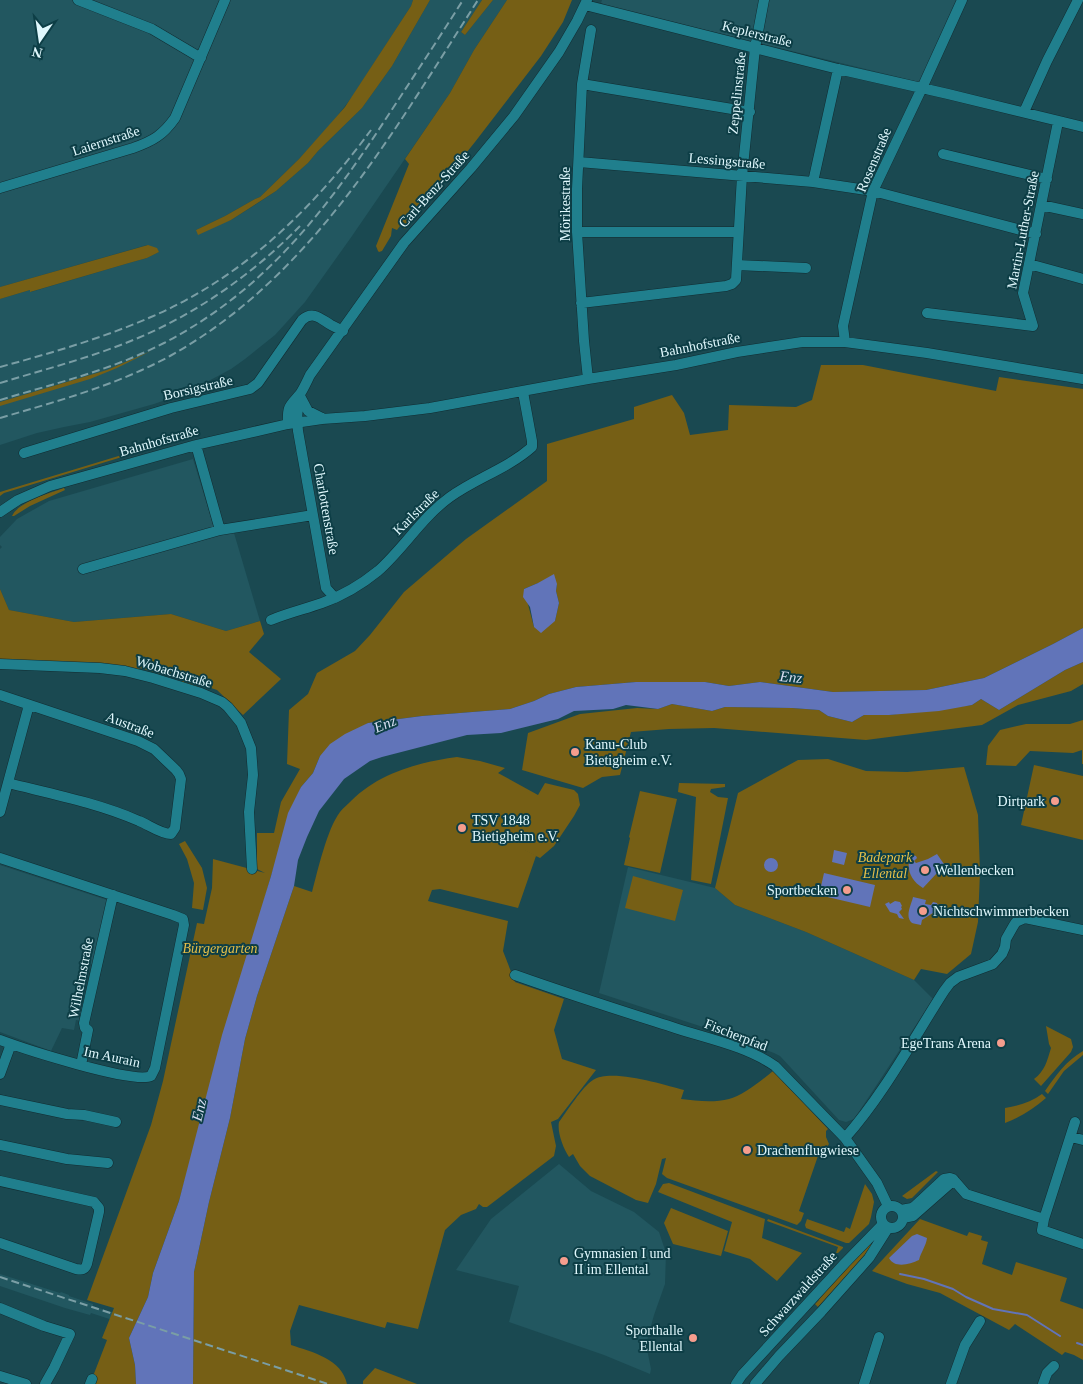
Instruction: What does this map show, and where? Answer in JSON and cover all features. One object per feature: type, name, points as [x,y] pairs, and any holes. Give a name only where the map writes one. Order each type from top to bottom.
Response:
[{"type":"street","points":[[78,0],[152,29],[202,58]]},
{"type":"street","name":"Laiernstraße","points":[[0,188],[133,148],[153,140],[168,128],[176,118],[225,0]]},
{"type":"street","name":"Zeppelinstraße","points":[[581,303],[726,286],[736,280],[742,176],[755,48],[764,0]]},
{"type":"street","name":"Rosenstraße","points":[[845,342],[844,326],[873,191],[962,0]]},
{"type":"street","points":[[1024,112],[1078,0]]},
{"type":"street","name":"Keplerstraße","points":[[586,2],[838,69],[1083,127]]},
{"type":"street","name":"Carl-Benz-Straße","points":[[293,423],[299,395],[310,375],[343,331],[404,242],[477,161],[514,116],[559,52],[586,2]]},
{"type":"street","name":"Mörikestraße","points":[[588,379],[581,303],[577,232],[577,189],[582,84],[591,30]]},
{"type":"street","points":[[812,182],[838,69]]},
{"type":"street","points":[[582,84],[750,112]]},
{"type":"street","name":"Martin-Luther-Straße","points":[[928,313],[1033,326],[1023,293],[1058,122]]},
{"type":"street","points":[[943,154],[1046,179]]},
{"type":"street","name":"Lessingstraße","points":[[579,162],[812,182],[873,191],[1036,234]]},
{"type":"street","points":[[1041,205],[1083,214]]},
{"type":"street","points":[[577,232],[738,232]]},
{"type":"street","points":[[1029,264],[1083,279]]},
{"type":"street","points":[[737,265],[806,268]]},
{"type":"street","name":"Borsigstraße","points":[[24,453],[171,408],[250,389],[258,383],[302,320],[308,316],[318,316],[343,331]]},
{"type":"street","name":"Bahnhofstraße","points":[[3,508],[33,492],[50,486],[196,444],[293,423],[430,408],[676,365],[737,352],[802,342],[845,342],[928,353],[1083,379]]},
{"type":"street","name":"Karlstraße","points":[[271,620],[335,598],[354,587],[378,571],[440,505],[458,491],[503,467],[532,447],[522,392]]},
{"type":"street","points":[[299,395],[306,409],[322,419]]},
{"type":"street","name":"Charlottenstraße","points":[[293,423],[313,515],[326,588],[335,598]]},
{"type":"street","points":[[196,444],[220,530]]},
{"type":"street","points":[[83,569],[220,530],[313,515]]},
{"type":"street","name":"Wobachstraße","points":[[0,664],[100,668],[125,671],[201,693],[222,702],[241,723],[252,748],[254,775],[249,812],[252,869]]},
{"type":"street","name":"Austraße","points":[[0,695],[138,741],[154,749],[176,770],[181,779],[174,832],[169,834],[111,810],[8,783]]},
{"type":"street","points":[[0,812],[29,705]]},
{"type":"street","points":[[0,858],[113,895]]},
{"type":"street","name":"Im Aurain","points":[[0,1040],[81,1065],[142,1078],[151,1076],[154,1073],[184,929],[183,919],[113,895]]},
{"type":"street","name":"Wilhelmstraße","points":[[81,1065],[88,1030],[85,1028],[84,1023],[113,895]]},
{"type":"street","points":[[845,1138],[892,1075],[950,983],[958,977],[993,964],[998,960],[1005,947],[1006,939],[1016,922],[1025,918],[1083,930]]},
{"type":"street","name":"Fischerpfad","points":[[515,975],[762,1057],[780,1071],[845,1138],[877,1183],[888,1206]]},
{"type":"street","points":[[0,1074],[11,1044]]},
{"type":"street","points":[[0,1100],[116,1122]]},
{"type":"street","points":[[1074,1122],[1042,1230],[1083,1244]]},
{"type":"street","points":[[1071,1137],[1083,1140]]},
{"type":"street","points":[[0,1145],[67,1160],[108,1163]]},
{"type":"street","name":"Schwarzwaldstraße","points":[[885,1226],[898,1227],[903,1222],[902,1214],[913,1216],[949,1179],[966,1194],[1044,1219]]},
{"type":"street","points":[[0,1181],[94,1202],[99,1208],[86,1268],[82,1270],[0,1244]]},
{"type":"street","points":[[888,1206],[895,1206],[902,1214]]},
{"type":"street","name":"Schwarzwaldstraße","points":[[885,1226],[880,1216],[888,1206]]},
{"type":"street","name":"Schwarzwaldstraße","points":[[736,1384],[742,1375],[845,1263],[885,1226]]},
{"type":"street","name":"Schwarzwaldstraße","points":[[755,1384],[869,1258],[885,1226]]},
{"type":"street","points":[[0,1308],[44,1326],[70,1334],[45,1384]]},
{"type":"street","points":[[951,1384],[965,1345],[980,1321]]},
{"type":"street","points":[[864,1384],[879,1337]]},
{"type":"street","points":[[1043,1384],[1047,1373],[1054,1366]]},
{"type":"street","points":[[0,1376],[26,1384]]},
{"type":"shaded area","points":[[0,0],[413,0],[411,6],[352,97],[331,124],[299,159],[260,197],[196,230],[231,220],[276,191],[308,163],[362,108],[392,66],[430,0],[482,0],[461,32],[465,35],[493,0],[507,0],[474,50],[450,93],[352,236],[305,302],[275,335],[231,369],[188,392],[154,404],[90,422],[37,433],[0,445],[0,299],[30,290],[31,292],[147,258],[159,252],[147,245],[0,287]]},
{"type":"shaded area","points":[[602,0],[957,0],[919,82],[607,6],[601,3]]},
{"type":"shaded area","points":[[193,459],[216,534],[234,533],[260,621],[226,631],[171,614],[74,622],[9,610],[0,589],[0,549],[2,547],[0,545],[0,537],[17,519],[49,501]]},
{"type":"shaded area","points":[[0,865],[107,900],[94,965],[89,964],[83,992],[88,993],[82,1021],[76,1020],[74,1030],[62,1028],[51,1051],[0,1032]]},
{"type":"shaded area","points":[[628,867],[715,888],[735,905],[806,932],[914,980],[933,999],[854,1119],[846,1122],[839,1120],[780,1056],[774,1053],[709,1029],[599,993]]},
{"type":"shaded area","name":"Gymnasien I und II im Ellental","points":[[559,1164],[591,1191],[634,1212],[659,1232],[666,1253],[665,1284],[646,1344],[651,1369],[650,1374],[604,1355],[509,1322],[519,1286],[456,1270],[491,1219]]},
{"type":"shaded area","points":[[0,1274],[61,1292],[93,1304],[93,1306],[334,1384],[309,1384],[91,1313],[90,1315],[65,1308],[0,1286]]},
{"type":"green space","points":[[413,0],[430,0],[392,66],[362,108],[308,163],[276,191],[231,220],[198,235],[196,230],[260,197],[299,159],[345,107],[411,6]]},
{"type":"green space","points":[[482,0],[493,0],[465,35],[461,32]]},
{"type":"green space","points":[[507,0],[572,0],[563,22],[541,56],[405,229],[400,226],[397,230],[392,228],[391,236],[382,251],[379,252],[376,246],[409,164],[405,159],[450,93],[474,50]]},
{"type":"green space","points":[[148,245],[157,248],[159,252],[147,258],[0,299],[0,287]]},
{"type":"green space","points":[[151,351],[90,379],[0,406],[0,402],[107,370]]},
{"type":"green space","name":"Bürgergarten","points":[[821,365],[863,365],[996,391],[999,377],[1083,389],[1083,628],[984,678],[926,690],[833,692],[760,682],[729,686],[705,682],[636,682],[576,687],[549,694],[510,709],[422,716],[368,723],[320,756],[313,773],[301,787],[271,876],[179,1201],[153,1273],[148,1297],[129,1338],[135,1365],[136,1384],[90,1384],[107,1340],[102,1338],[114,1308],[87,1300],[151,1125],[163,1081],[197,923],[204,924],[212,888],[213,859],[265,873],[257,869],[257,833],[274,833],[281,802],[300,769],[287,764],[289,710],[308,694],[317,673],[355,651],[404,592],[466,539],[547,481],[547,444],[634,419],[634,407],[672,395],[684,413],[690,435],[728,430],[729,405],[796,407],[812,400]],"holes":[[[538,583],[557,584],[556,591],[559,603],[555,621],[534,627],[524,589]]]},
{"type":"green space","points":[[158,444],[158,446],[4,493],[0,496],[0,492]]},
{"type":"green space","points":[[64,488],[65,490],[12,516],[15,511],[27,502]]},
{"type":"green space","points":[[0,589],[9,610],[74,622],[171,614],[226,631],[260,621],[264,634],[249,652],[281,679],[243,715],[217,690],[199,684],[198,688],[181,682],[182,680],[140,668],[136,670],[0,659]]},
{"type":"green space","points":[[1083,662],[1083,684],[1071,691],[1018,705],[982,725],[866,740],[714,728],[631,732],[620,775],[602,777],[583,788],[522,770],[528,733],[580,714],[637,708],[658,709],[672,704],[712,711],[725,707],[819,710],[828,716],[852,722],[864,715],[889,715],[972,705],[981,699],[999,710],[1065,670]]},
{"type":"green space","points":[[1083,720],[1083,764],[1082,750],[1073,753],[1030,751],[1016,766],[986,765],[988,746],[1000,730],[1026,724],[1070,724]]},
{"type":"green space","points":[[457,757],[505,768],[498,773],[538,795],[545,783],[574,790],[578,794],[580,805],[554,846],[540,858],[536,856],[518,908],[440,889],[432,890],[428,901],[508,921],[503,951],[515,982],[564,999],[554,1030],[562,1059],[596,1070],[558,1119],[551,1122],[556,1146],[554,1156],[487,1207],[479,1204],[476,1209],[461,1215],[445,1230],[418,1329],[387,1322],[385,1328],[299,1305],[290,1331],[291,1345],[317,1354],[333,1363],[344,1375],[347,1384],[193,1384],[194,1272],[230,1118],[245,1039],[257,996],[294,886],[312,892],[323,850],[335,819],[362,791],[400,770],[428,762]]},
{"type":"green space","name":"Badepark Ellental","points":[[828,759],[866,771],[907,772],[964,767],[978,815],[980,872],[978,922],[971,954],[947,974],[921,969],[914,980],[806,932],[735,905],[715,888],[738,793],[798,760]]},
{"type":"green space","name":"Dirtpark","points":[[1034,765],[1083,776],[1083,840],[1021,825]]},
{"type":"green space","points":[[679,783],[725,784],[725,787],[711,789],[710,792],[718,797],[728,798],[711,884],[691,880],[696,797],[678,792]]},
{"type":"green space","points":[[640,791],[677,799],[660,873],[624,865]]},
{"type":"green space","points":[[185,841],[202,868],[207,888],[203,910],[192,908],[194,883],[187,859],[179,844]]},
{"type":"green space","points":[[633,876],[683,890],[675,921],[625,908]]},
{"type":"green space","points":[[1046,1026],[1071,1039],[1073,1047],[1071,1052],[1041,1086],[1034,1079],[1043,1069],[1051,1048]]},
{"type":"green space","points":[[1083,1051],[1083,1055],[1064,1071],[1048,1094],[1045,1091],[1057,1074],[1071,1059]]},
{"type":"green space","points":[[773,1071],[828,1129],[826,1137],[829,1144],[824,1154],[819,1153],[799,1211],[804,1213],[797,1225],[667,1178],[662,1174],[666,1158],[662,1159],[656,1184],[648,1203],[636,1200],[590,1176],[580,1166],[573,1154],[569,1157],[561,1140],[559,1122],[584,1088],[593,1080],[601,1077],[612,1076],[651,1081],[684,1090],[681,1099],[711,1101],[729,1099],[740,1095]]},
{"type":"green space","points":[[1042,1094],[1046,1098],[1041,1102],[1022,1115],[1005,1123],[1005,1108],[1024,1103]]},
{"type":"green space","points":[[936,1171],[938,1172],[912,1198],[907,1199],[902,1196]]},
{"type":"green space","points":[[669,1183],[765,1219],[762,1238],[802,1253],[777,1281],[750,1259],[724,1251],[732,1222],[658,1192],[663,1184]]},
{"type":"green space","points":[[865,1184],[872,1194],[874,1202],[871,1217],[869,1224],[849,1243],[806,1228],[807,1219],[844,1232],[846,1227],[850,1229]]},
{"type":"green space","points":[[671,1208],[728,1231],[721,1256],[673,1244],[664,1223]]},
{"type":"green space","points":[[768,1219],[843,1248],[836,1253],[838,1247],[767,1221]]},
{"type":"green space","points":[[920,1219],[967,1236],[969,1232],[982,1236],[981,1240],[988,1242],[982,1264],[1012,1275],[1016,1262],[1067,1278],[1060,1301],[1083,1309],[1083,1360],[1065,1352],[1062,1355],[1015,1324],[1009,1330],[940,1293],[907,1284],[872,1271]]},
{"type":"green space","points":[[876,1235],[880,1238],[818,1307],[815,1304],[819,1300],[817,1297]]},
{"type":"green space","points":[[375,1368],[417,1384],[363,1384],[363,1381]]},
{"type":"water","points":[[554,574],[559,603],[555,621],[541,633],[534,627],[530,607],[523,597],[524,589]]},
{"type":"water","name":"Enz","points":[[1083,628],[1083,662],[1065,670],[999,710],[981,699],[972,705],[939,711],[864,715],[852,722],[828,716],[819,710],[725,707],[712,711],[672,704],[658,709],[626,705],[613,709],[574,711],[558,719],[501,733],[467,735],[382,757],[370,761],[344,779],[319,811],[298,860],[294,886],[257,996],[245,1039],[230,1118],[194,1272],[193,1384],[136,1384],[135,1365],[129,1338],[148,1297],[153,1273],[179,1201],[222,1035],[271,876],[288,813],[301,787],[313,773],[320,756],[330,744],[368,723],[422,716],[510,709],[549,694],[576,687],[636,682],[705,682],[729,686],[760,682],[833,692],[926,690],[984,678]]},
{"type":"water","points":[[834,850],[847,853],[844,865],[832,862]]},
{"type":"water","name":"Wellenbecken","points":[[937,854],[946,867],[937,873],[923,888],[910,875],[910,856],[916,856],[917,858],[914,861],[916,863]]},
{"type":"water","points":[[768,858],[774,858],[778,865],[774,872],[768,872],[764,868],[764,862]]},
{"type":"water","name":"Sportbecken","points":[[824,873],[875,885],[870,907],[819,895]]},
{"type":"water","name":"Nichtschwimmerbecken","points":[[913,897],[926,900],[925,904],[931,905],[933,902],[937,903],[938,906],[936,911],[922,920],[921,925],[912,923],[909,917]]},
{"type":"water","points":[[895,901],[900,902],[902,906],[899,912],[904,919],[890,912],[885,904]]},
{"type":"water","points":[[917,1234],[927,1238],[919,1260],[903,1265],[895,1264],[889,1258],[912,1236]]},
{"type":"waterway","points":[[900,1274],[924,1279],[953,1289],[993,1309],[1027,1315],[1060,1336]]},
{"type":"waterway","points":[[1077,1343],[1083,1345]]},
{"type":"railway","points":[[0,400],[63,382],[144,353],[200,322],[234,298],[264,272],[318,214],[366,149],[463,0]]},
{"type":"railway","points":[[0,418],[87,392],[150,366],[170,356],[221,323],[266,286],[307,243],[345,198],[381,150],[478,0]]},
{"type":"railway","points":[[0,367],[77,345],[133,325],[184,301],[216,282],[245,262],[300,214],[349,159],[371,130]]},
{"type":"railway","points":[[0,383],[104,351],[161,328],[225,290],[264,260],[300,226]]},
{"type":"railway","points":[[0,1277],[328,1384]]},
{"type":"place","name":"Kanu-Club Bietigheim e.V.","points":[[575,752]]},
{"type":"place","name":"Dirtpark","points":[[1055,801]]},
{"type":"place","name":"TSV 1848 Bietigheim e.V.","points":[[462,828]]},
{"type":"place","name":"Wellenbecken","points":[[925,870]]},
{"type":"place","name":"Sportbecken","points":[[847,890]]},
{"type":"place","name":"Nichtschwimmerbecken","points":[[923,911]]},
{"type":"place","name":"EgeTrans Arena","points":[[1001,1043]]},
{"type":"place","name":"Drachenflugwiese","points":[[747,1150]]},
{"type":"place","name":"Gymnasien I und II im Ellental","points":[[564,1261]]},
{"type":"place","name":"Sporthalle Ellental","points":[[693,1338]]}]
